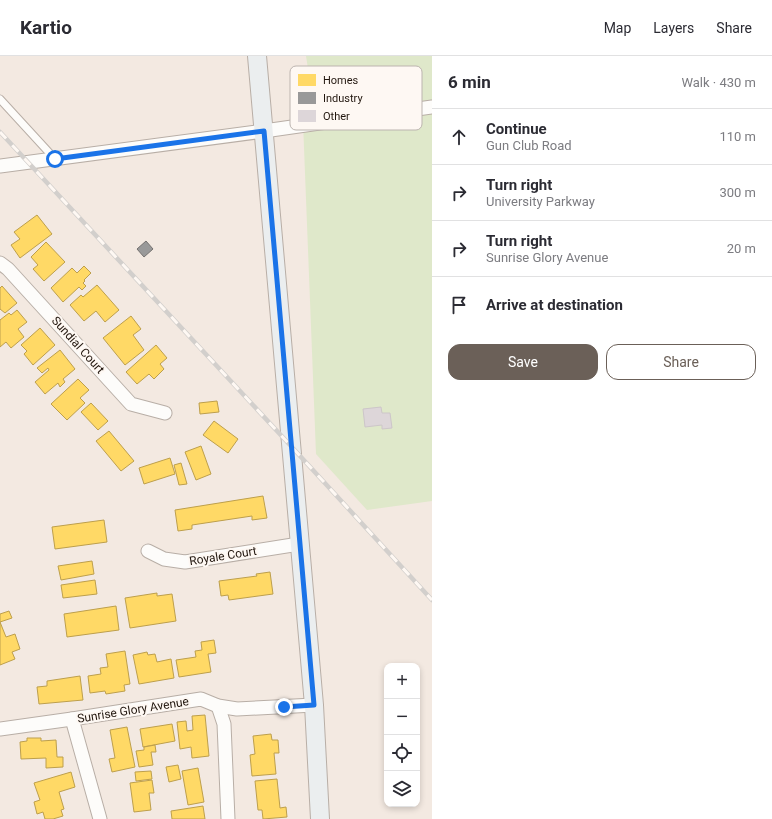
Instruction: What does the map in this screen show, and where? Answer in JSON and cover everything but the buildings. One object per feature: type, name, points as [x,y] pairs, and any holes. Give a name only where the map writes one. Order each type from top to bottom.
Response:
[{"type":"main road","points":[[257,56],[314,705],[320,819]]},
{"type":"street","points":[[422,108],[432,107]]},
{"type":"street","points":[[0,166],[290,127]]},
{"type":"street","name":"Sundial Court","points":[[0,263],[8,269],[131,404],[165,413]]},
{"type":"street","name":"Royale Court","points":[[148,551],[164,559],[185,562],[299,544]]},
{"type":"street","name":"Sunrise Glory Avenue","points":[[0,729],[201,699],[218,706],[236,709],[314,705]]},
{"type":"street","points":[[218,706],[224,724],[228,819]]},
{"type":"street","points":[[72,719],[100,819]]},
{"type":"lane","points":[[0,99],[55,159]]},
{"type":"green space","points":[[306,56],[432,56],[432,501],[367,510],[316,454],[303,130],[422,130],[422,66],[308,66]]},
{"type":"railway","points":[[0,132],[432,600]]},
{"type":"route","points":[[55,159],[264,131],[290,445],[314,705],[284,707]]}]
